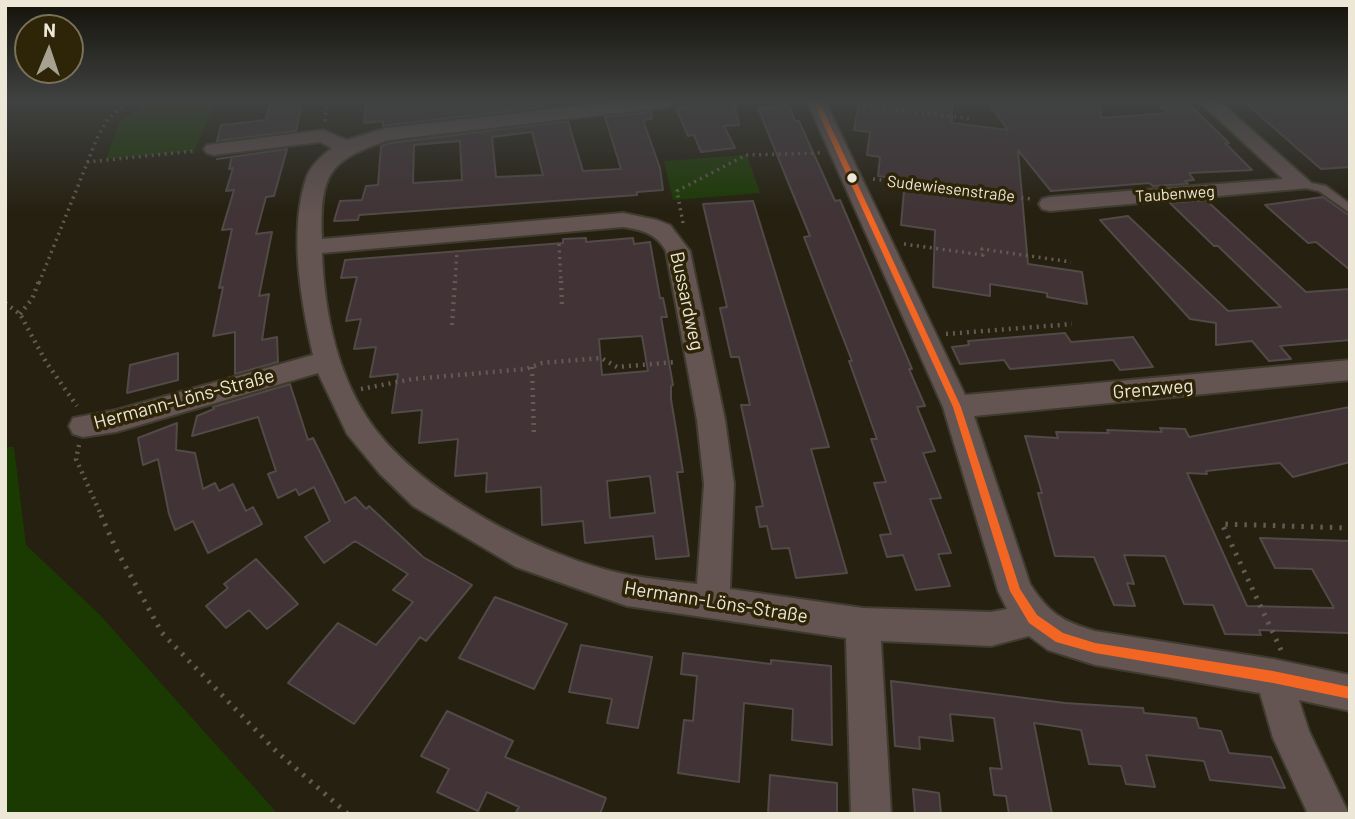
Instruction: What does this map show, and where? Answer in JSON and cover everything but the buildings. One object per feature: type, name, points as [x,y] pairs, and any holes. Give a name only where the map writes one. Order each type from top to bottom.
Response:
[{"type":"street","points":[[214,149],[296,139]]},
{"type":"street","points":[[330,139],[346,147],[370,139]]},
{"type":"street","name":"Sudewiesenstraße","points":[[835,139],[957,407],[1015,591],[1033,619]]},
{"type":"street","points":[[1251,139],[1301,184]]},
{"type":"street","name":"Hermann-Löns-Straße","points":[[346,147],[328,161],[317,175],[310,217],[315,308],[327,361],[357,426],[390,465],[424,497],[527,557],[626,590],[863,624],[991,629],[1033,619]]},
{"type":"street","name":"Taubenweg","points":[[1050,204],[1301,184]]},
{"type":"street","name":"Bussardweg","points":[[311,248],[346,242],[623,220],[653,225],[671,235],[678,251],[711,420],[719,484],[713,604]]},
{"type":"street","name":"Hermann-Löns-Straße","points":[[83,426],[116,421],[327,361]]},
{"type":"street","name":"Grenzweg","points":[[957,407],[1350,370]]},
{"type":"street","points":[[1033,619],[1060,638],[1095,648],[1350,693]]},
{"type":"street","points":[[863,624],[871,814]]},
{"type":"street","points":[[1285,680],[1292,738],[1329,814]]},
{"type":"lane","points":[[1301,184],[1322,188],[1350,210]]},
{"type":"path","points":[[20,314],[32,299],[97,139]]},
{"type":"path","points":[[88,162],[214,149]]},
{"type":"path","points":[[671,235],[683,225],[677,191],[746,155],[839,151]]},
{"type":"path","name":"Sudewiesenstraße","points":[[851,178],[895,181],[1050,204]]},
{"type":"path","points":[[559,225],[562,306]]},
{"type":"path","points":[[452,325],[458,233]]},
{"type":"path","points":[[882,246],[907,244],[983,255],[982,249],[1071,262]]},
{"type":"path","points":[[5,303],[20,314],[46,362],[80,411],[83,426],[76,459],[116,549],[162,633],[276,751],[348,814]]},
{"type":"path","points":[[924,336],[1072,324]]},
{"type":"path","points":[[340,394],[413,379],[532,367],[542,363],[601,358],[617,368],[699,359]]},
{"type":"path","points":[[532,367],[534,437]]},
{"type":"path","points":[[1285,680],[1222,524],[1350,528]]},
{"type":"green space","points":[[113,139],[200,139],[195,151],[106,159]]},
{"type":"green space","points":[[747,155],[760,193],[673,200],[664,161]]},
{"type":"green space","points":[[5,447],[14,447],[26,545],[100,615],[278,814],[5,814]]},
{"type":"transit line","points":[[834,139],[957,407],[1015,591],[1033,619],[1060,638],[1095,648],[1273,677],[1350,693]]}]
